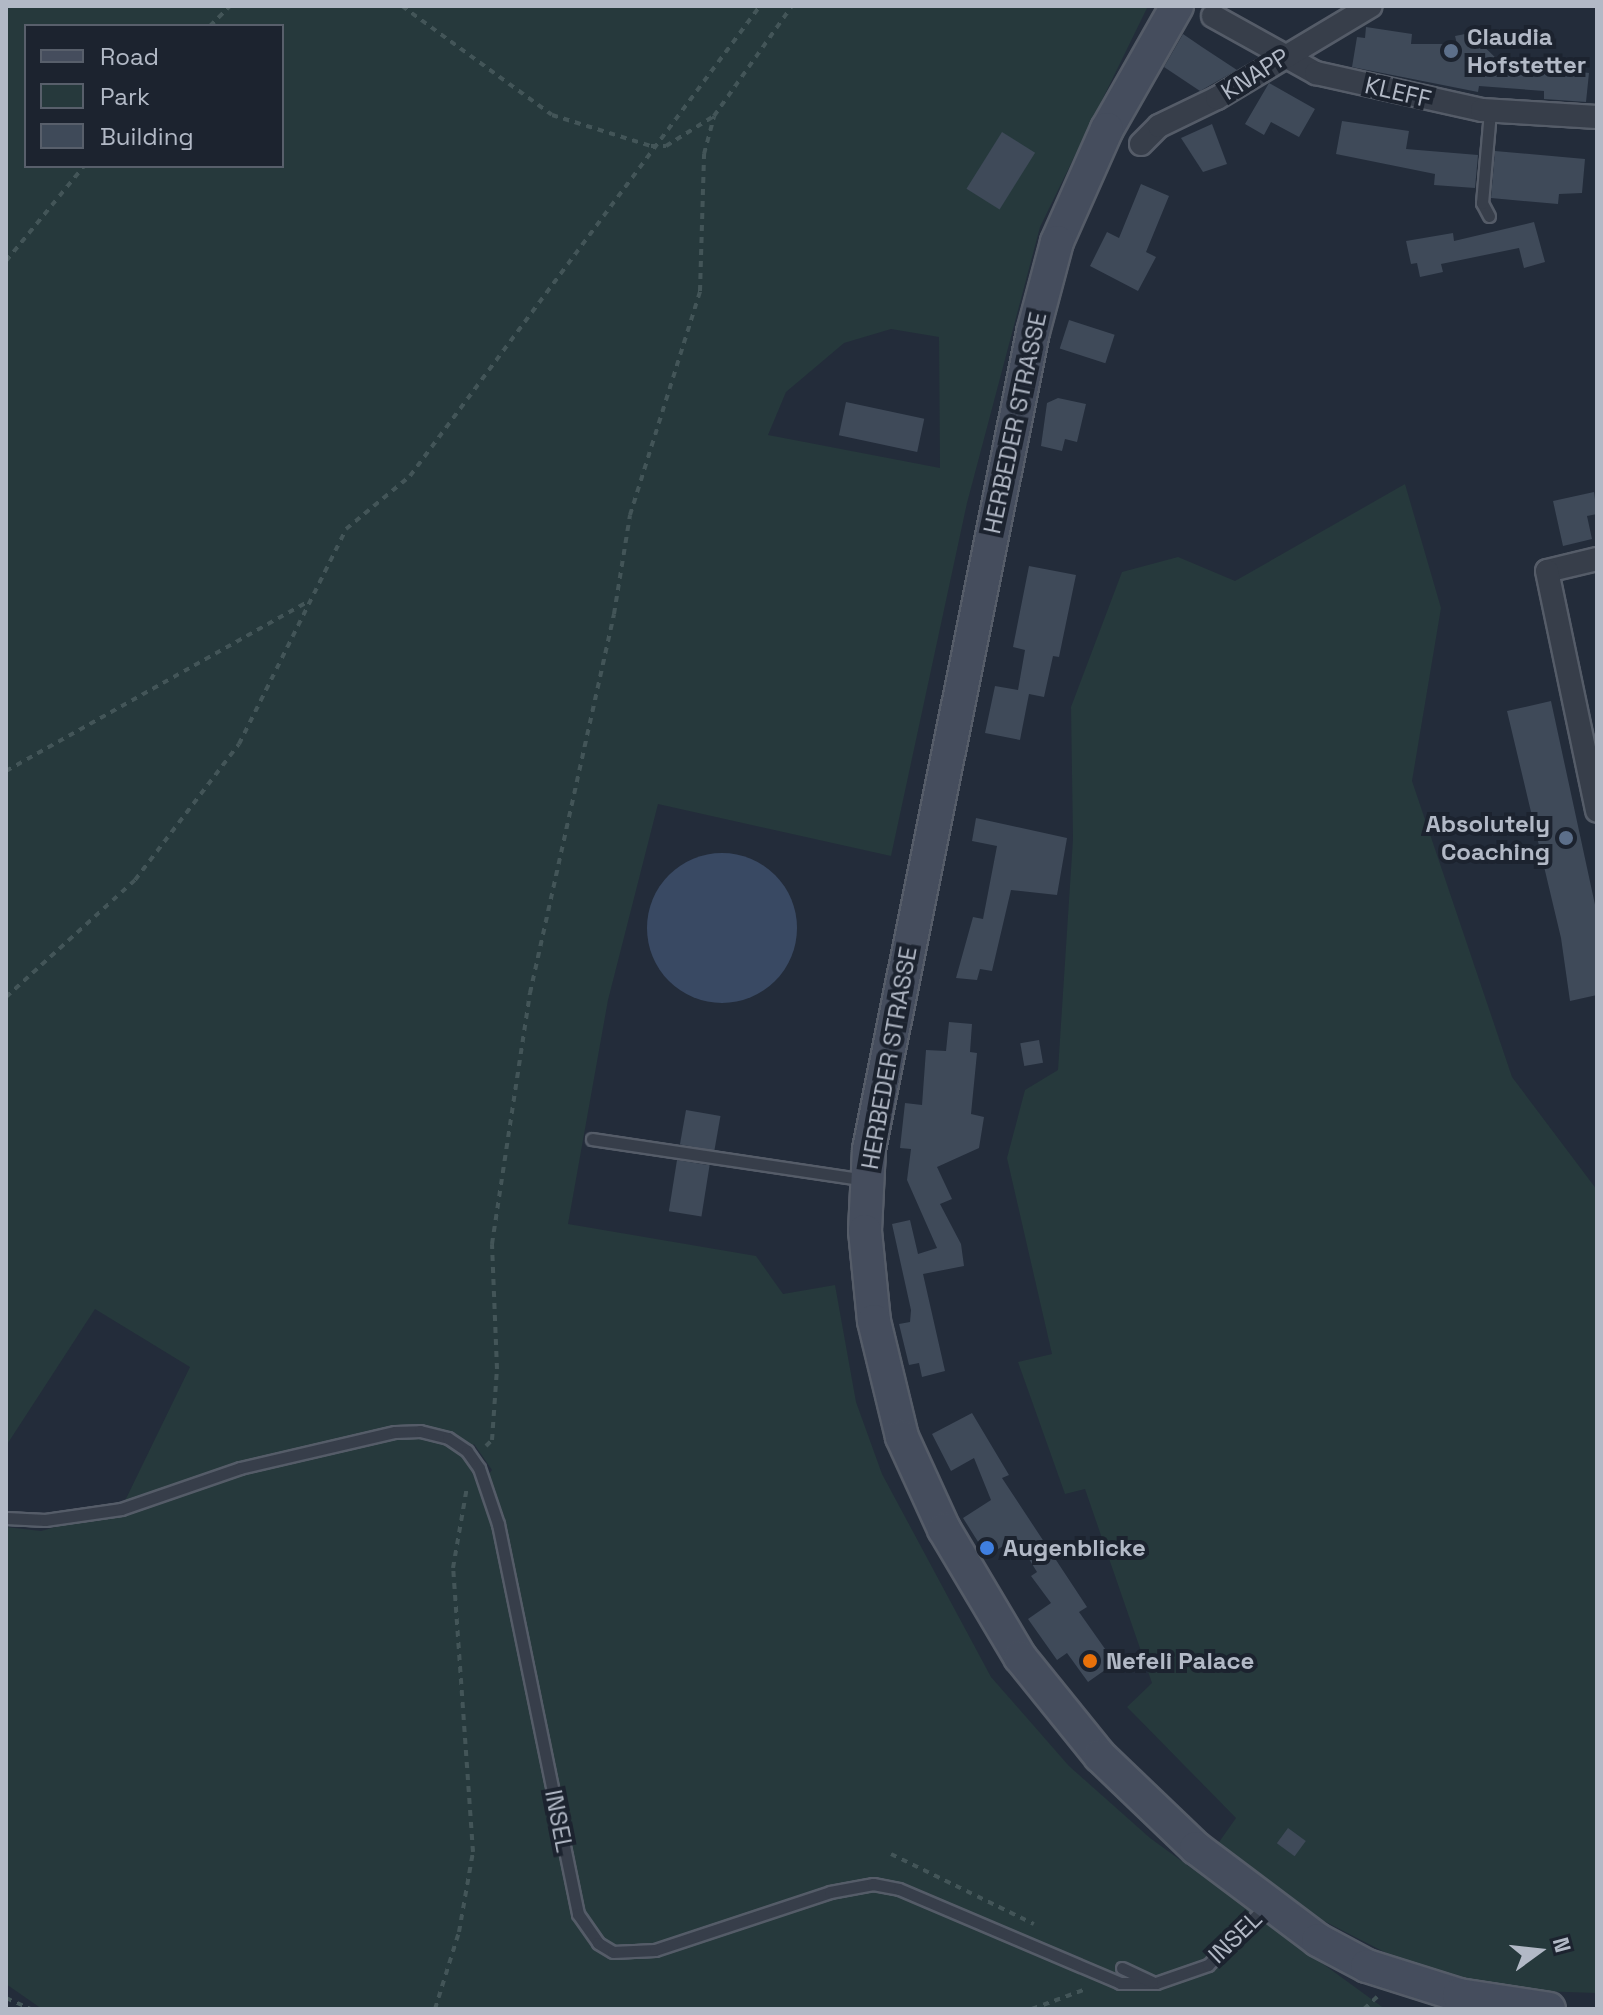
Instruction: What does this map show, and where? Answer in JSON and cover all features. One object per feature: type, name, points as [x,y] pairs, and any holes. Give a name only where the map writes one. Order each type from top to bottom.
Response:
[{"type":"main road","name":"HERBEDER STRASSE","points":[[1177,6],[1116,108],[1057,242],[1033,332],[869,1149],[865,1231],[874,1321],[902,1437],[944,1529],[1020,1657],[1100,1756],[1196,1848],[1266,1906],[1318,1940],[1387,1973],[1459,1995],[1549,2009]]},
{"type":"street","name":"KNAPP","points":[[1141,144],[1159,126],[1217,98],[1283,55],[1371,6]]},
{"type":"street","name":"KLEFF","points":[[1213,16],[1316,73],[1490,111],[1597,117]]},
{"type":"street","points":[[1597,559],[1547,571],[1597,811]]},
{"type":"lane","points":[[1489,216],[1482,203],[1490,111]]},
{"type":"lane","points":[[592,1139],[867,1181]]},
{"type":"lane","name":"INSEL","points":[[6,1518],[45,1520],[121,1509],[240,1468],[395,1432],[420,1431],[448,1438],[479,1468],[498,1524],[578,1914],[598,1943],[632,1954],[655,1950],[830,1892],[873,1884],[899,1889],[1120,1983],[1156,1983],[1208,1965],[1266,1906]]},
{"type":"lane","points":[[1122,1968],[1156,1983]]},
{"type":"path","points":[[212,24],[230,6]]},
{"type":"path","points":[[402,6],[552,115],[651,146],[666,146],[714,116]]},
{"type":"path","points":[[6,997],[135,880],[239,744],[346,529],[410,476],[651,146],[760,6]]},
{"type":"path","points":[[492,1440],[497,1369],[492,1244],[530,993],[614,614],[630,515],[700,291],[704,154],[714,116],[792,6]]},
{"type":"path","points":[[6,261],[82,168]]},
{"type":"path","points":[[6,771],[311,600]]},
{"type":"path","points":[[435,2009],[472,1874],[468,1732],[457,1671],[453,1568],[465,1491],[479,1468]]},
{"type":"path","points":[[891,1854],[1041,1928]]},
{"type":"path","points":[[1032,2009],[1070,1993],[1120,1983]]},
{"type":"path","points":[[6,1998],[31,2009]]},
{"type":"green space","points":[[6,6],[1148,6],[1040,227],[967,503],[891,856],[658,804],[608,1000],[568,1224],[756,1256],[783,1294],[835,1285],[856,1402],[882,1474],[991,1677],[1069,1766],[1150,1838],[1385,2009],[42,2009],[6,1984],[6,1527],[41,1531],[121,1509],[190,1367],[95,1309],[6,1446]],"holes":[[[891,329],[939,337],[940,468],[768,435],[786,392],[844,343]],[[474,1444],[492,1470],[479,1487],[467,1461],[467,1451]]]},
{"type":"green space","points":[[1405,484],[1441,608],[1412,781],[1512,1077],[1597,1190],[1597,1993],[1536,1991],[1475,1981],[1396,1958],[1318,1918],[1217,1845],[1236,1818],[1127,1707],[1152,1683],[1085,1489],[1065,1494],[1018,1362],[1052,1354],[1007,1158],[1025,1090],[1058,1070],[1073,839],[1071,707],[1122,572],[1178,557],[1235,581]]},
{"type":"water","points":[[722,853],[751,858],[775,875],[792,899],[797,928],[792,957],[775,981],[751,998],[722,1003],[693,998],[669,981],[652,957],[647,928],[652,899],[669,875],[693,858]]},
{"type":"building","points":[[1366,27],[1412,34],[1411,44],[1457,44],[1455,36],[1470,33],[1501,63],[1589,73],[1586,102],[1544,99],[1544,91],[1479,86],[1478,92],[1352,67],[1357,37],[1365,38]]},
{"type":"building","points":[[1183,34],[1237,70],[1200,91],[1164,67]]},
{"type":"building","points":[[1269,83],[1315,109],[1299,137],[1271,122],[1264,135],[1245,124]]},
{"type":"building","points":[[1342,121],[1409,131],[1406,149],[1478,155],[1475,188],[1434,185],[1435,174],[1336,154]]},
{"type":"building","points":[[1212,124],[1227,164],[1203,172],[1181,138]]},
{"type":"building","points":[[1002,132],[1035,153],[1000,209],[966,189]]},
{"type":"building","points":[[1495,151],[1585,159],[1582,193],[1559,194],[1558,204],[1491,198]]},
{"type":"building","points":[[1141,184],[1169,196],[1146,252],[1156,257],[1138,291],[1090,266],[1107,232],[1119,238]]},
{"type":"building","points":[[1534,222],[1545,262],[1524,268],[1519,248],[1441,264],[1443,272],[1420,277],[1417,263],[1411,264],[1406,241],[1453,233],[1454,241]]},
{"type":"building","points":[[1069,320],[1115,335],[1105,363],[1060,349]]},
{"type":"building","points":[[1058,398],[1086,404],[1077,442],[1065,439],[1062,451],[1041,446],[1047,403]]},
{"type":"building","points":[[846,402],[924,419],[917,452],[839,435]]},
{"type":"building","points":[[1594,492],[1597,514],[1587,516],[1592,539],[1563,546],[1553,501]]},
{"type":"building","points":[[1029,566],[1076,575],[1059,657],[1053,656],[1044,697],[1029,694],[1020,740],[985,733],[995,686],[1018,690],[1025,650],[1013,647]]},
{"type":"building","points":[[1551,701],[1597,914],[1597,995],[1570,1001],[1561,938],[1507,711]]},
{"type":"building","points":[[976,818],[1067,838],[1057,895],[1011,890],[992,971],[980,969],[977,980],[956,978],[973,917],[983,919],[997,846],[972,841]]},
{"type":"building","points":[[949,1022],[972,1024],[970,1052],[977,1053],[971,1114],[984,1117],[979,1148],[937,1167],[952,1199],[940,1204],[961,1244],[964,1266],[923,1274],[945,1371],[922,1377],[919,1363],[909,1365],[899,1324],[910,1322],[911,1310],[892,1224],[910,1220],[918,1254],[937,1248],[907,1180],[911,1149],[900,1148],[905,1103],[922,1105],[926,1050],[946,1051]]},
{"type":"building","points":[[1039,1040],[1043,1063],[1024,1066],[1020,1043]]},
{"type":"building","points":[[686,1110],[720,1116],[714,1151],[680,1144]]},
{"type":"building","points":[[677,1160],[710,1165],[701,1217],[669,1211]]},
{"type":"building","points":[[972,1413],[1009,1475],[1002,1478],[1087,1607],[1079,1612],[1115,1663],[1088,1682],[1067,1653],[1057,1660],[1028,1619],[1051,1603],[1031,1576],[1037,1572],[1016,1538],[987,1556],[963,1518],[991,1500],[974,1458],[951,1471],[932,1434]]},
{"type":"building","points":[[1288,1828],[1306,1841],[1295,1856],[1277,1843]]},
{"type":"place","name":"Claudia Hofstetter","points":[[1451,51]]},
{"type":"place","name":"Absolutely Coaching","points":[[1566,838]]},
{"type":"place","name":"Augenblicke","points":[[987,1548]]},
{"type":"place","name":"Nefeli Palace","points":[[1090,1661]]}]
